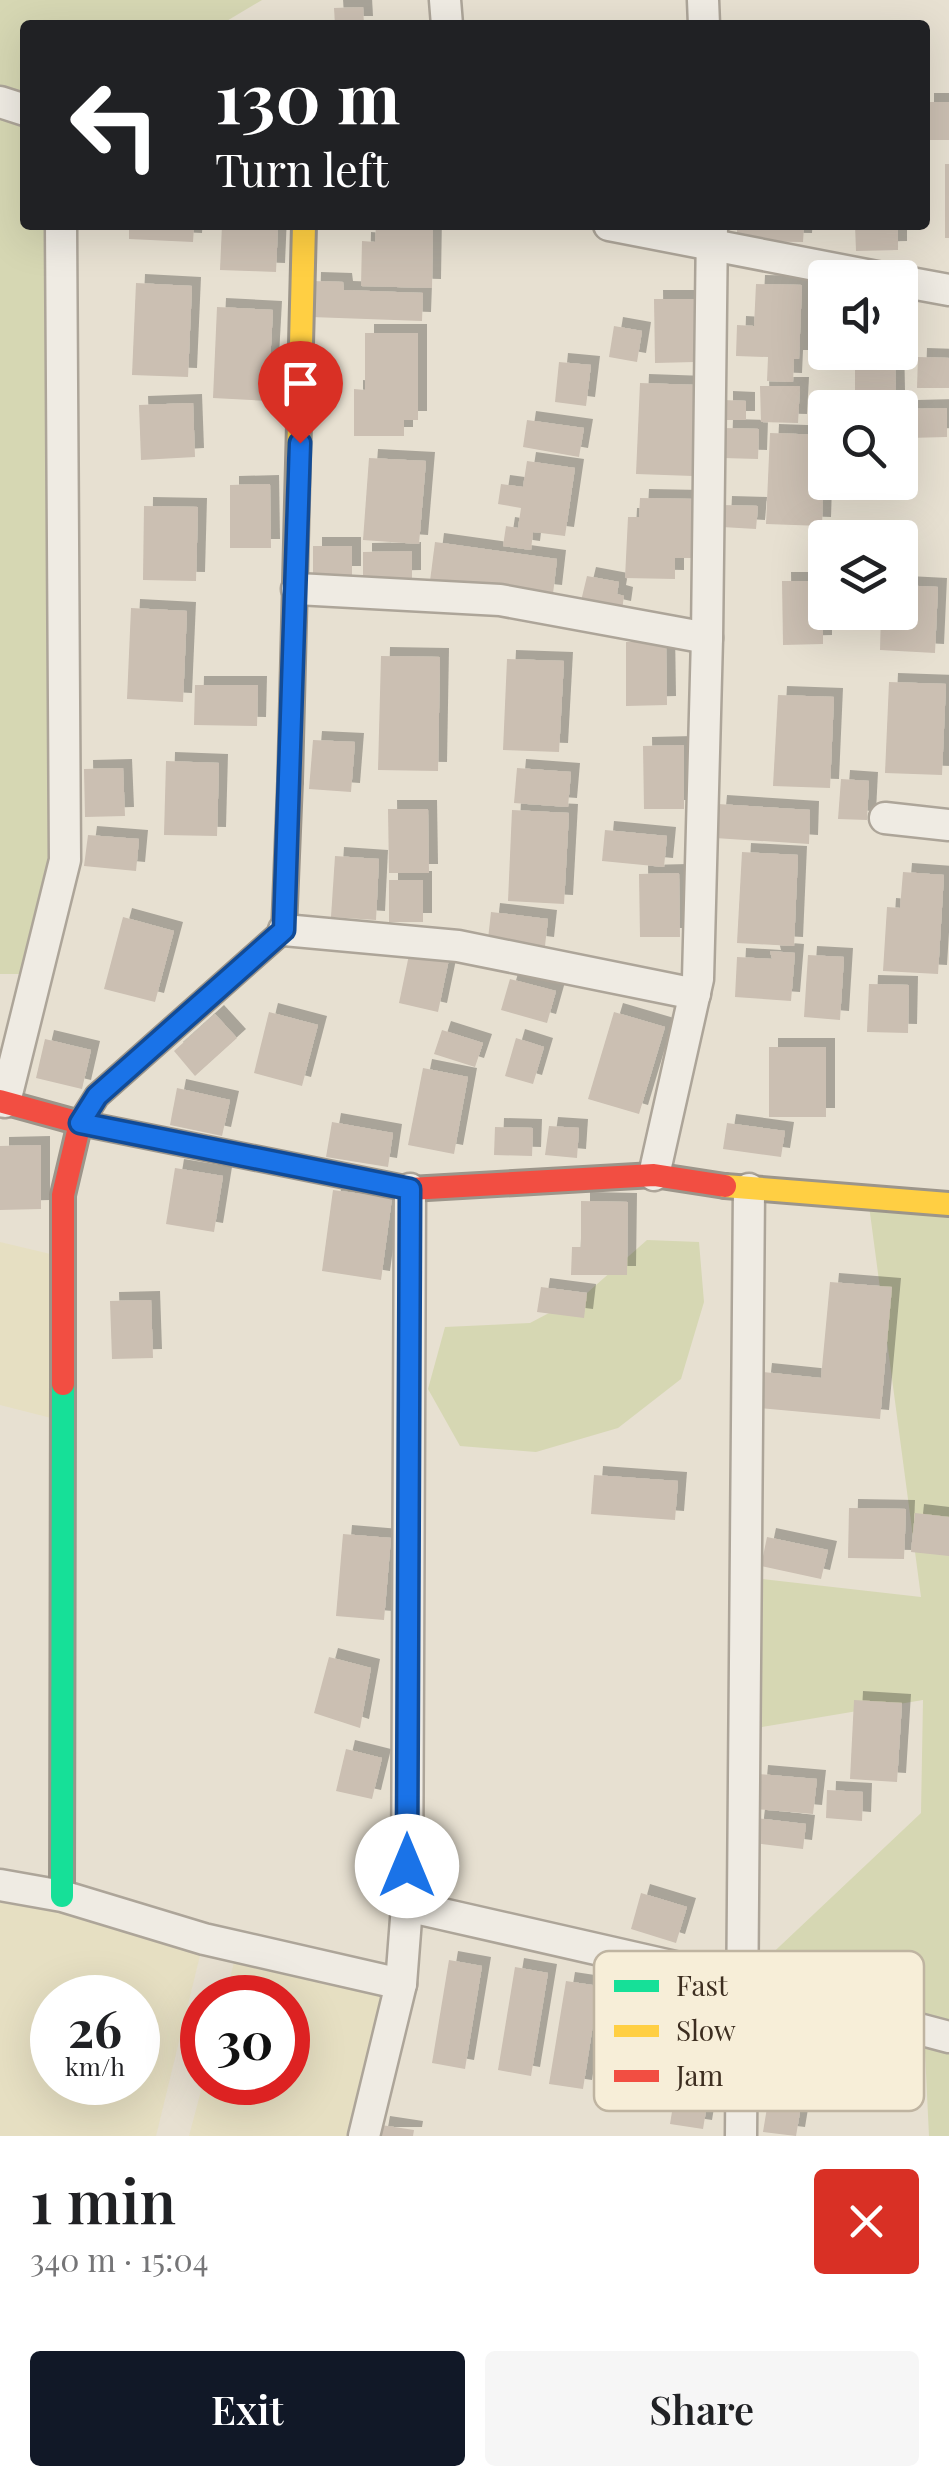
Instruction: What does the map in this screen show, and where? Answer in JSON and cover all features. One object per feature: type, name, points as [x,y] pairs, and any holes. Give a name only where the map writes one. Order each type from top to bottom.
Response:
[{"type":"street","points":[[61,230],[65,860],[2,1102],[80,1123],[410,1189],[654,1174],[749,1189],[949,1204]]},
{"type":"street","points":[[62,1896],[64,1195],[80,1123],[97,1096],[284,930],[297,589],[304,230]]},
{"type":"street","points":[[662,230],[713,235],[811,260]]},
{"type":"street","points":[[654,1174],[698,979],[713,235]]},
{"type":"street","points":[[918,284],[949,290]]},
{"type":"street","points":[[297,589],[500,600],[707,638]]},
{"type":"street","points":[[885,818],[949,825]]},
{"type":"street","points":[[284,930],[458,946],[695,994]]},
{"type":"street","points":[[364,2136],[401,1984],[407,1906],[410,1189]]},
{"type":"street","points":[[742,1951],[749,1189]]},
{"type":"street","points":[[0,1885],[62,1896],[204,1939],[401,1984]]},
{"type":"street","points":[[407,1906],[605,1951]]},
{"type":"street","points":[[924,2030],[949,2037]]},
{"type":"street","points":[[741,2111],[741,2136]]},
{"type":"shaded area","points":[[0,1242],[63,1257],[63,1421],[0,1405]]},
{"type":"shaded area","points":[[0,1889],[204,1939],[195,1975],[180,1975],[180,2038],[156,2136],[0,2136]]},
{"type":"shaded area","points":[[238,1947],[401,1984],[364,2136],[189,2136],[197,2105],[310,2105],[310,1975],[231,1975]]},
{"type":"green space","points":[[0,0],[262,0],[228,20],[20,20],[20,230],[61,230],[65,785],[36,974],[0,974]]},
{"type":"green space","points":[[868,1198],[949,1204],[949,2136],[929,2136],[924,1951],[775,1951],[921,1813],[923,1700],[744,1730],[745,1577],[921,1597]]},
{"type":"green space","points":[[647,1240],[699,1242],[704,1302],[681,1379],[618,1428],[536,1452],[460,1446],[428,1389],[445,1327],[530,1323],[587,1293]]},
{"type":"building","points":[[363,7],[364,20],[335,20],[334,8]]},
{"type":"building","points":[[930,102],[949,102],[949,140],[930,140]]},
{"type":"building","points":[[945,164],[949,164],[949,238],[945,238]]},
{"type":"building","points":[[129,230],[194,230],[193,242],[129,239]]},
{"type":"building","points":[[222,230],[278,230],[276,272],[220,270]]},
{"type":"building","points":[[376,230],[433,230],[432,288],[361,286],[362,241],[375,242]]},
{"type":"building","points":[[737,230],[804,230],[803,242],[737,241]]},
{"type":"building","points":[[855,230],[898,230],[898,250],[856,251]]},
{"type":"building","points":[[312,281],[343,282],[344,290],[423,293],[422,321],[311,317]]},
{"type":"building","points":[[136,283],[192,286],[188,377],[132,375]]},
{"type":"building","points":[[756,284],[802,285],[799,359],[794,359],[793,382],[767,381],[768,357],[736,356],[737,325],[754,326]]},
{"type":"building","points":[[654,299],[695,299],[695,362],[655,363]]},
{"type":"building","points":[[217,307],[273,310],[268,401],[213,398]]},
{"type":"building","points":[[614,326],[642,331],[637,362],[609,357]]},
{"type":"building","points":[[365,333],[418,333],[418,420],[404,420],[404,436],[354,436],[354,389],[365,390]]},
{"type":"building","points":[[918,357],[949,358],[949,388],[917,388]]},
{"type":"building","points":[[559,362],[591,365],[586,406],[555,402]]},
{"type":"building","points":[[855,370],[895,370],[896,390],[855,390]]},
{"type":"building","points":[[640,383],[697,385],[693,476],[636,474]]},
{"type":"building","points":[[760,386],[800,386],[798,423],[761,422]]},
{"type":"building","points":[[724,400],[746,401],[746,420],[724,420]]},
{"type":"building","points":[[193,403],[195,457],[141,460],[139,405]]},
{"type":"building","points":[[947,408],[947,437],[918,438],[918,409]]},
{"type":"building","points":[[527,420],[584,428],[579,457],[523,447]]},
{"type":"building","points":[[724,428],[759,429],[758,459],[723,458]]},
{"type":"building","points":[[770,433],[808,434],[808,500],[823,500],[822,520],[808,520],[808,526],[766,524]]},
{"type":"building","points":[[369,458],[426,461],[419,544],[363,540]]},
{"type":"building","points":[[527,461],[575,468],[565,536],[533,532],[531,550],[503,546],[506,526],[518,528],[521,508],[498,504],[501,484],[523,487]]},
{"type":"building","points":[[270,484],[271,548],[230,548],[230,485]]},
{"type":"building","points":[[640,498],[693,499],[691,558],[675,558],[675,579],[625,578],[628,517],[639,517]]},
{"type":"building","points":[[723,505],[758,506],[756,529],[722,527]]},
{"type":"building","points":[[144,506],[198,507],[196,581],[143,580]]},
{"type":"building","points":[[435,542],[557,559],[553,594],[430,581]]},
{"type":"building","points":[[313,546],[352,546],[352,575],[313,575]]},
{"type":"building","points":[[412,551],[412,579],[363,580],[363,552]]},
{"type":"building","points":[[587,576],[619,582],[617,594],[624,596],[622,610],[581,601]]},
{"type":"building","points":[[782,581],[808,581],[808,630],[823,630],[823,644],[783,645]]},
{"type":"building","points":[[918,586],[938,587],[935,653],[880,650],[881,630],[918,630]]},
{"type":"building","points":[[131,608],[187,611],[183,702],[127,699]]},
{"type":"building","points":[[666,641],[667,705],[626,706],[626,642]]},
{"type":"building","points":[[381,656],[440,657],[438,771],[378,770]]},
{"type":"building","points":[[507,659],[564,661],[559,752],[503,750]]},
{"type":"building","points":[[889,682],[946,684],[942,775],[885,773]]},
{"type":"building","points":[[195,685],[258,685],[257,726],[194,725]]},
{"type":"building","points":[[778,695],[834,697],[830,788],[773,786]]},
{"type":"building","points":[[313,740],[355,742],[351,792],[309,789]]},
{"type":"building","points":[[684,745],[684,809],[644,809],[643,746]]},
{"type":"building","points":[[166,761],[219,763],[217,836],[164,835]]},
{"type":"building","points":[[123,768],[125,816],[85,817],[84,769]]},
{"type":"building","points":[[517,768],[571,772],[568,807],[514,803]]},
{"type":"building","points":[[841,779],[869,781],[867,820],[838,819]]},
{"type":"building","points":[[718,804],[810,810],[809,844],[715,838]]},
{"type":"building","points":[[388,809],[428,809],[429,873],[389,873]]},
{"type":"building","points":[[512,810],[569,813],[564,904],[508,901]]},
{"type":"building","points":[[605,830],[667,836],[664,867],[602,861]]},
{"type":"building","points":[[88,835],[139,839],[136,871],[84,866]]},
{"type":"building","points":[[742,852],[798,855],[794,946],[737,943]]},
{"type":"building","points":[[335,856],[379,859],[376,920],[331,917]]},
{"type":"building","points":[[903,872],[944,875],[938,974],[883,971],[887,907],[900,908]]},
{"type":"building","points":[[679,873],[680,937],[640,937],[639,874]]},
{"type":"building","points":[[389,880],[423,880],[423,922],[389,922]]},
{"type":"building","points":[[491,912],[548,919],[545,946],[488,939]]},
{"type":"building","points":[[123,917],[174,931],[155,1002],[104,989]]},
{"type":"building","points":[[410,950],[449,959],[438,1012],[399,1003]]},
{"type":"building","points":[[770,951],[795,953],[791,1001],[735,997],[737,957],[772,959]]},
{"type":"building","points":[[808,955],[844,957],[840,1020],[804,1017]]},
{"type":"building","points":[[510,979],[556,991],[547,1023],[501,1010]]},
{"type":"building","points":[[869,984],[909,985],[908,1033],[867,1032]]},
{"type":"building","points":[[269,1012],[318,1025],[302,1086],[254,1073]]},
{"type":"building","points":[[614,1012],[665,1027],[639,1114],[588,1099]]},
{"type":"building","points":[[215,1014],[237,1038],[195,1076],[174,1051]]},
{"type":"building","points":[[442,1030],[483,1043],[475,1067],[434,1054]]},
{"type":"building","points":[[516,1038],[544,1047],[533,1084],[505,1076]]},
{"type":"building","points":[[45,1039],[91,1050],[82,1089],[36,1078]]},
{"type":"building","points":[[769,1047],[826,1047],[826,1117],[769,1117]]},
{"type":"building","points":[[423,1068],[468,1077],[454,1154],[408,1145]]},
{"type":"building","points":[[177,1088],[230,1100],[222,1136],[170,1125]]},
{"type":"building","points":[[332,1122],[393,1133],[388,1167],[326,1157]]},
{"type":"building","points":[[727,1123],[785,1131],[781,1157],[723,1149]]},
{"type":"building","points":[[549,1126],[579,1128],[577,1158],[545,1155]]},
{"type":"building","points":[[495,1127],[533,1128],[532,1156],[494,1155]]},
{"type":"building","points":[[41,1145],[41,1209],[0,1210],[0,1146]]},
{"type":"building","points":[[175,1168],[223,1176],[214,1232],[166,1224]]},
{"type":"building","points":[[333,1190],[392,1198],[381,1280],[322,1271]]},
{"type":"building","points":[[581,1201],[628,1202],[627,1275],[571,1275],[572,1247],[581,1247]]},
{"type":"building","points":[[830,1282],[892,1287],[880,1419],[759,1408],[763,1372],[821,1378]]},
{"type":"building","points":[[541,1287],[587,1293],[584,1318],[537,1312]]},
{"type":"building","points":[[151,1300],[153,1358],[112,1359],[110,1301]]},
{"type":"building","points":[[594,1475],[678,1481],[675,1520],[591,1514]]},
{"type":"building","points":[[849,1508],[906,1509],[904,1559],[848,1558]]},
{"type":"building","points":[[915,1513],[949,1517],[949,1556],[911,1552]]},
{"type":"building","points":[[343,1534],[391,1538],[384,1620],[336,1616]]},
{"type":"building","points":[[767,1537],[828,1550],[821,1579],[761,1566]]},
{"type":"building","points":[[329,1657],[371,1668],[360,1728],[314,1713]]},
{"type":"building","points":[[854,1700],[902,1703],[897,1782],[850,1779]]},
{"type":"building","points":[[346,1749],[382,1758],[372,1799],[336,1791]]},
{"type":"building","points":[[759,1774],[817,1779],[813,1814],[756,1809]]},
{"type":"building","points":[[827,1790],[863,1792],[862,1821],[826,1818]]},
{"type":"building","points":[[756,1818],[806,1824],[803,1849],[753,1843]]},
{"type":"building","points":[[641,1893],[687,1907],[676,1943],[631,1929]]},
{"type":"building","points":[[449,1960],[482,1966],[465,2069],[432,2063]]},
{"type":"building","points":[[515,1967],[548,1973],[531,2076],[498,2070]]},
{"type":"building","points":[[566,1981],[594,1985],[594,2018],[583,2089],[549,2084]]},
{"type":"building","points":[[672,2111],[706,2111],[703,2129],[670,2124]]},
{"type":"building","points":[[766,2111],[800,2111],[796,2136],[763,2132]]},
{"type":"building","points":[[381,2125],[414,2130],[413,2136],[379,2136]]},
{"type":"traffic: fast","points":[[62,1896],[63,1384]]},
{"type":"traffic: slow","points":[[290,781],[304,230]]},
{"type":"traffic: slow","points":[[725,1186],[949,1204]]},
{"type":"traffic: jam","points":[[63,1384],[63,1195],[80,1123],[97,1096],[284,930],[290,781]]},
{"type":"traffic: jam","points":[[0,1101],[80,1123],[410,1189],[654,1175],[725,1186]]},
{"type":"route","points":[[300,443],[284,930],[97,1096],[80,1123],[410,1189],[407,1866]]}]
